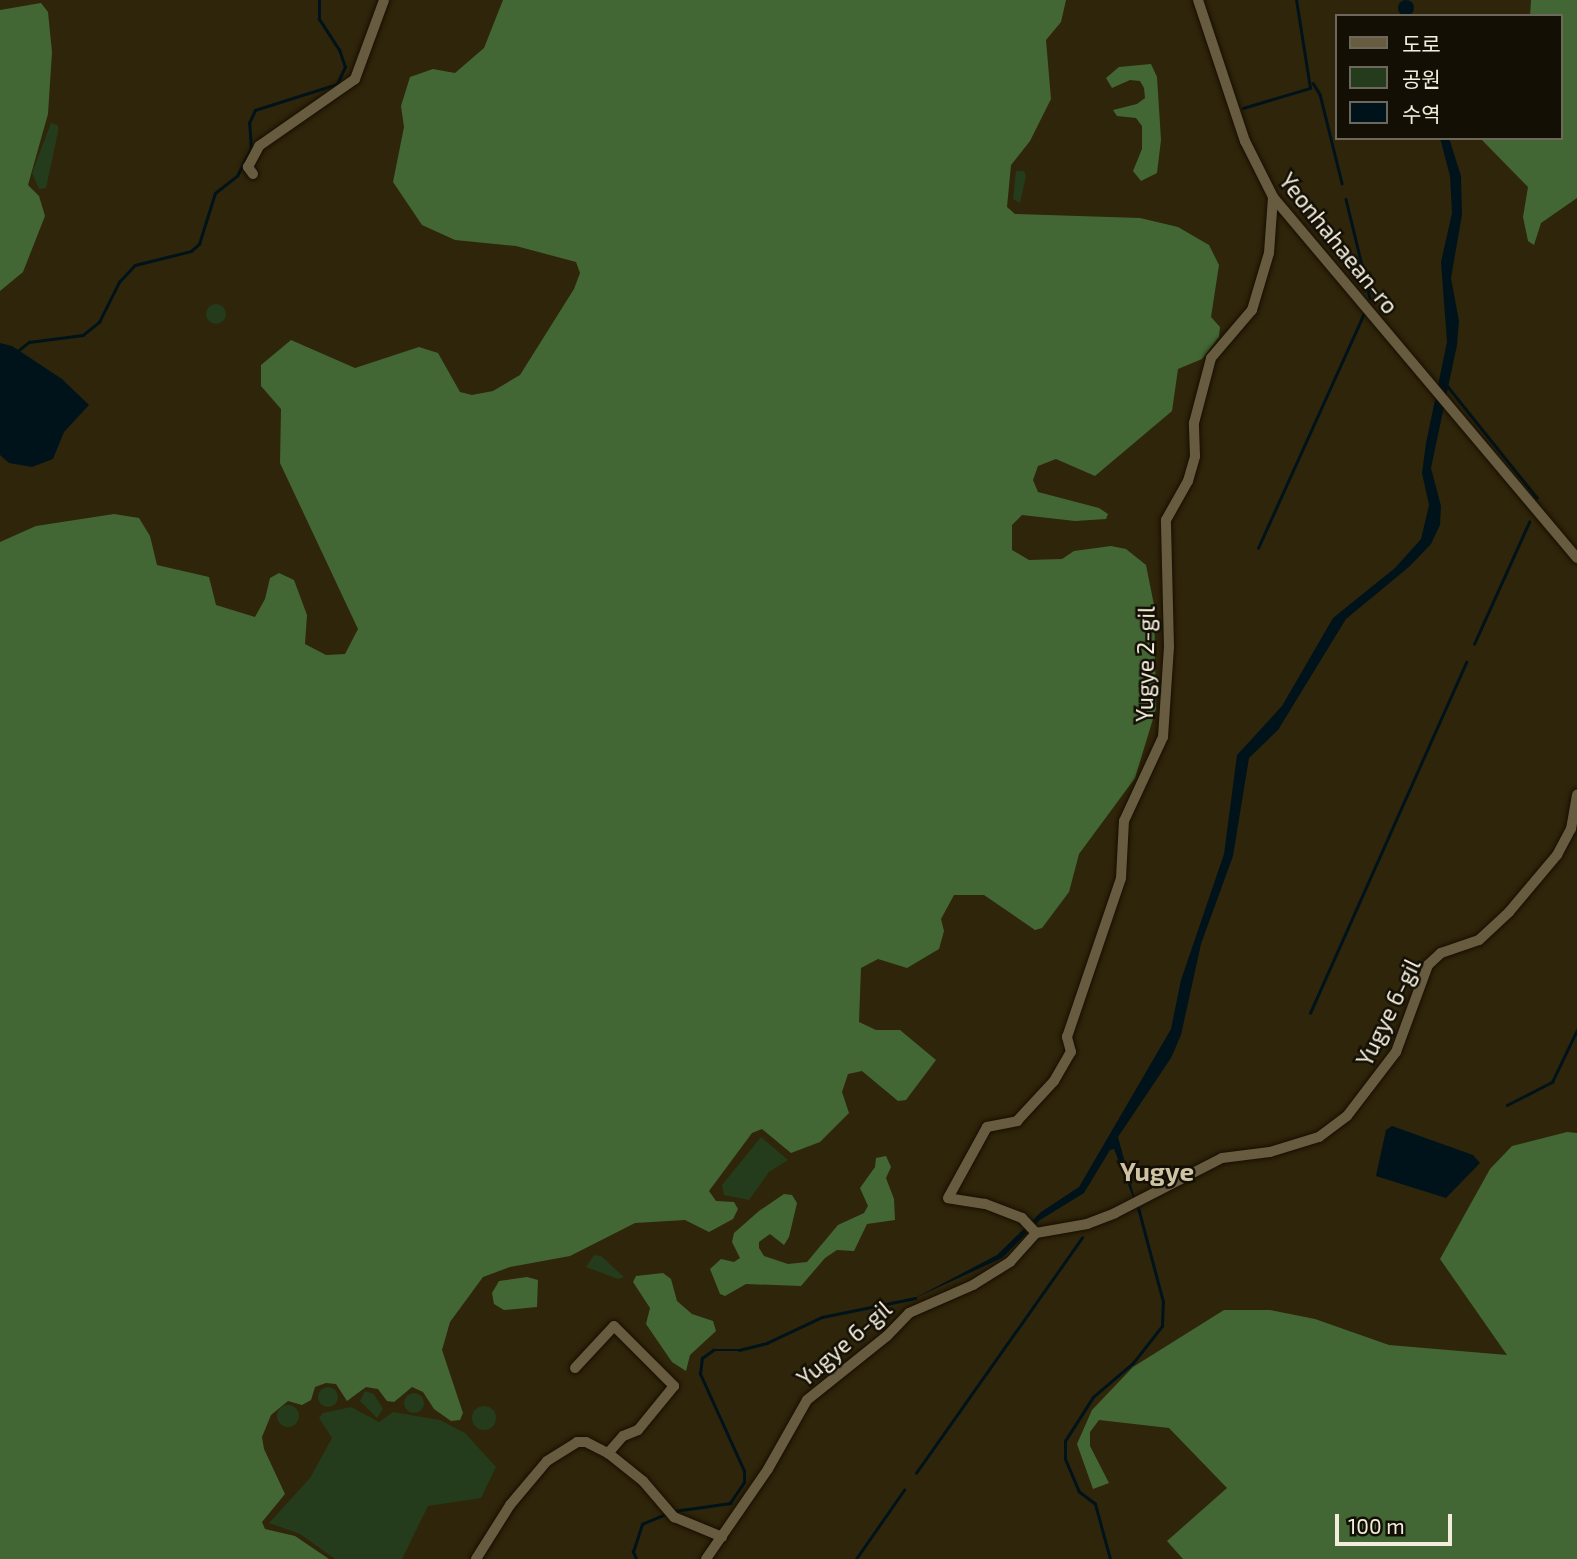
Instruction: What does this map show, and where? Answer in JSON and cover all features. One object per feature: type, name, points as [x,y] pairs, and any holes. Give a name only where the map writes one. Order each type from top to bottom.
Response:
[{"type":"street","points":[[253,174],[248,167],[259,146],[355,79],[384,0]]},
{"type":"street","name":"Yeonhahaean-ro","points":[[1198,0],[1250,152],[1273,197],[1577,558]]},
{"type":"street","name":"Yugye 2-gil","points":[[1036,1233],[1022,1218],[985,1204],[948,1198],[987,1128],[1017,1121],[1054,1081],[1071,1052],[1067,1037],[1121,878],[1124,821],[1163,737],[1169,647],[1166,520],[1188,481],[1195,456],[1194,423],[1211,358],[1252,310],[1269,253],[1273,197]]},
{"type":"street","name":"Yugye 6-gil","points":[[706,1559],[807,1400],[887,1336],[909,1313],[982,1279],[1010,1262],[1036,1233],[1087,1224],[1222,1158],[1270,1152],[1319,1137],[1348,1116],[1396,1052],[1428,965],[1441,953],[1479,940],[1509,912],[1557,855],[1571,829],[1577,795]]},
{"type":"street","points":[[575,1368],[614,1326],[674,1386],[638,1430],[623,1436],[608,1453]]},
{"type":"street","points":[[476,1559],[510,1506],[555,1453],[586,1442],[608,1453],[643,1481],[674,1517],[722,1537]]},
{"type":"green space","points":[[503,0],[1066,0],[1061,22],[1046,40],[1051,99],[1030,141],[1011,165],[1007,207],[1015,214],[1140,218],[1178,227],[1209,245],[1219,265],[1211,317],[1220,327],[1219,337],[1202,359],[1178,369],[1172,411],[1095,476],[1056,459],[1038,466],[1033,480],[1038,492],[1099,508],[1108,514],[1106,519],[1075,521],[1022,515],[1012,525],[1012,550],[1029,560],[1062,559],[1074,551],[1111,546],[1126,549],[1146,565],[1154,605],[1156,709],[1135,778],[1079,854],[1069,892],[1042,928],[1035,930],[984,895],[954,895],[941,919],[944,931],[939,949],[907,968],[878,959],[861,968],[859,1022],[876,1030],[900,1030],[936,1060],[906,1100],[898,1101],[862,1071],[848,1074],[842,1092],[849,1113],[820,1142],[791,1153],[762,1129],[752,1133],[709,1191],[716,1201],[734,1202],[738,1209],[733,1219],[709,1232],[685,1220],[635,1223],[570,1256],[510,1267],[483,1277],[450,1322],[442,1350],[463,1413],[460,1420],[451,1421],[434,1409],[423,1392],[412,1387],[394,1402],[387,1401],[378,1389],[366,1387],[347,1401],[336,1384],[326,1383],[315,1387],[311,1400],[302,1405],[288,1401],[271,1415],[262,1437],[264,1449],[285,1494],[262,1522],[265,1529],[295,1536],[329,1559],[0,1559],[0,542],[36,526],[114,514],[139,518],[150,536],[157,565],[209,577],[216,605],[255,617],[265,599],[270,578],[279,573],[294,580],[307,615],[305,644],[326,655],[345,654],[358,629],[280,463],[281,409],[261,386],[261,365],[291,340],[355,368],[419,347],[438,353],[460,392],[472,395],[493,391],[520,375],[574,289],[580,273],[576,262],[516,246],[455,240],[422,225],[393,182],[404,127],[401,106],[410,77],[433,69],[455,73],[484,48]]},
{"type":"green space","points":[[1531,0],[1577,0],[1577,198],[1541,223],[1534,245],[1528,241],[1523,217],[1528,187],[1482,140],[1563,140],[1563,14],[1530,14]]},
{"type":"green space","points":[[41,3],[48,12],[52,52],[48,114],[28,185],[39,196],[45,216],[23,272],[0,291],[0,10]]},
{"type":"green space","points":[[1151,64],[1157,77],[1161,140],[1157,173],[1141,181],[1133,171],[1142,149],[1142,126],[1136,118],[1117,116],[1113,110],[1137,104],[1145,98],[1144,88],[1140,81],[1130,80],[1112,88],[1106,78],[1119,67]]},
{"type":"green space","points":[[51,123],[58,125],[58,132],[46,188],[39,189],[32,173]]},
{"type":"green space","points":[[1016,171],[1024,171],[1026,176],[1020,203],[1013,199]]},
{"type":"green space","points":[[212,304],[220,304],[226,314],[220,324],[212,324],[206,318],[206,310]]},
{"type":"green space","points":[[1567,1132],[1577,1133],[1577,1559],[1183,1559],[1167,1541],[1227,1488],[1169,1428],[1099,1420],[1090,1432],[1090,1446],[1109,1483],[1093,1489],[1077,1444],[1092,1410],[1133,1367],[1224,1310],[1270,1310],[1315,1319],[1389,1345],[1507,1355],[1440,1259],[1490,1169],[1512,1146]]},
{"type":"green space","points":[[761,1137],[788,1160],[769,1172],[749,1200],[724,1195],[722,1185]]},
{"type":"green space","points":[[886,1156],[891,1167],[886,1178],[894,1199],[895,1220],[867,1224],[854,1251],[837,1250],[825,1258],[801,1286],[746,1284],[725,1296],[720,1294],[710,1269],[721,1259],[734,1262],[740,1258],[732,1242],[734,1233],[759,1211],[784,1194],[792,1195],[797,1203],[789,1237],[784,1245],[770,1234],[759,1242],[759,1248],[764,1256],[788,1264],[807,1262],[838,1225],[864,1213],[868,1206],[860,1188],[875,1167],[876,1158]]},
{"type":"green space","points":[[594,1255],[601,1256],[624,1277],[618,1279],[586,1267]]},
{"type":"green space","points":[[663,1273],[671,1279],[677,1301],[692,1314],[713,1321],[716,1331],[690,1355],[686,1371],[672,1362],[646,1324],[650,1308],[633,1282],[636,1276]]},
{"type":"green space","points":[[527,1277],[538,1280],[537,1307],[504,1310],[494,1304],[492,1293],[499,1281]]},
{"type":"green space","points":[[328,1387],[335,1390],[338,1397],[335,1404],[328,1407],[321,1404],[318,1397],[321,1390]]},
{"type":"green space","points":[[365,1391],[374,1394],[383,1409],[377,1418],[360,1401]]},
{"type":"green space","points":[[410,1393],[418,1393],[424,1403],[418,1413],[410,1413],[404,1407],[404,1399]]},
{"type":"green space","points":[[288,1405],[296,1408],[299,1416],[296,1424],[288,1427],[280,1424],[277,1416],[280,1408]]},
{"type":"green space","points":[[484,1406],[492,1410],[496,1418],[492,1426],[484,1430],[476,1426],[472,1418],[476,1410]]},
{"type":"green space","points":[[351,1407],[379,1422],[393,1412],[440,1420],[465,1433],[496,1467],[481,1498],[428,1506],[402,1559],[335,1559],[300,1534],[269,1523],[310,1478],[332,1438],[319,1418],[323,1413]]},
{"type":"water","points":[[1406,0],[1413,5],[1410,14],[1402,14],[1398,8]]},
{"type":"water","points":[[1441,140],[1450,140],[1461,176],[1462,215],[1451,278],[1459,321],[1457,345],[1431,468],[1441,506],[1440,525],[1431,544],[1410,566],[1346,619],[1278,730],[1249,758],[1233,856],[1201,944],[1181,1035],[1171,1058],[1118,1137],[1138,1210],[1114,1149],[1110,1150],[1084,1193],[1040,1220],[1002,1258],[913,1299],[997,1255],[1041,1212],[1079,1187],[1171,1029],[1181,980],[1224,854],[1237,755],[1282,706],[1333,618],[1395,568],[1421,539],[1429,505],[1422,473],[1447,342],[1441,262],[1452,213],[1450,176]]},
{"type":"water","points":[[0,343],[12,346],[62,379],[89,405],[64,432],[53,459],[32,467],[9,463],[0,455]]},
{"type":"water","points":[[1392,1126],[1473,1155],[1480,1163],[1446,1198],[1376,1176],[1386,1130]]},
{"type":"waterway","points":[[19,350],[29,342],[83,335],[99,322],[119,282],[135,265],[191,251],[199,244],[215,193],[237,176],[251,149],[249,123],[255,110],[337,84],[345,67],[339,50],[319,19],[319,0]]},
{"type":"waterway","points":[[1243,108],[1310,88],[1296,0]]},
{"type":"waterway","points":[[1313,83],[1320,94],[1342,183]]},
{"type":"waterway","points":[[1346,199],[1370,298]]},
{"type":"waterway","points":[[1258,548],[1363,315]]},
{"type":"waterway","points":[[1445,383],[1537,498]]},
{"type":"waterway","points":[[1474,644],[1529,522]]},
{"type":"waterway","points":[[1310,1013],[1466,662]]},
{"type":"waterway","points":[[1507,1105],[1552,1082],[1577,1030]]},
{"type":"waterway","points":[[1110,1559],[1095,1504],[1079,1492],[1065,1459],[1065,1441],[1093,1397],[1133,1363],[1162,1326],[1163,1302],[1138,1208]]},
{"type":"waterway","points":[[916,1473],[1082,1238]]},
{"type":"waterway","points":[[674,1511],[730,1503],[744,1482],[744,1471],[700,1374],[702,1358],[713,1350],[739,1350],[767,1343],[822,1317],[915,1298]]},
{"type":"waterway","points":[[856,1559],[904,1490]]},
{"type":"waterway","points":[[636,1559],[633,1552],[642,1524],[668,1513]]},
{"type":"district","name":"Yugye","points":[[1157,1171]]}]
